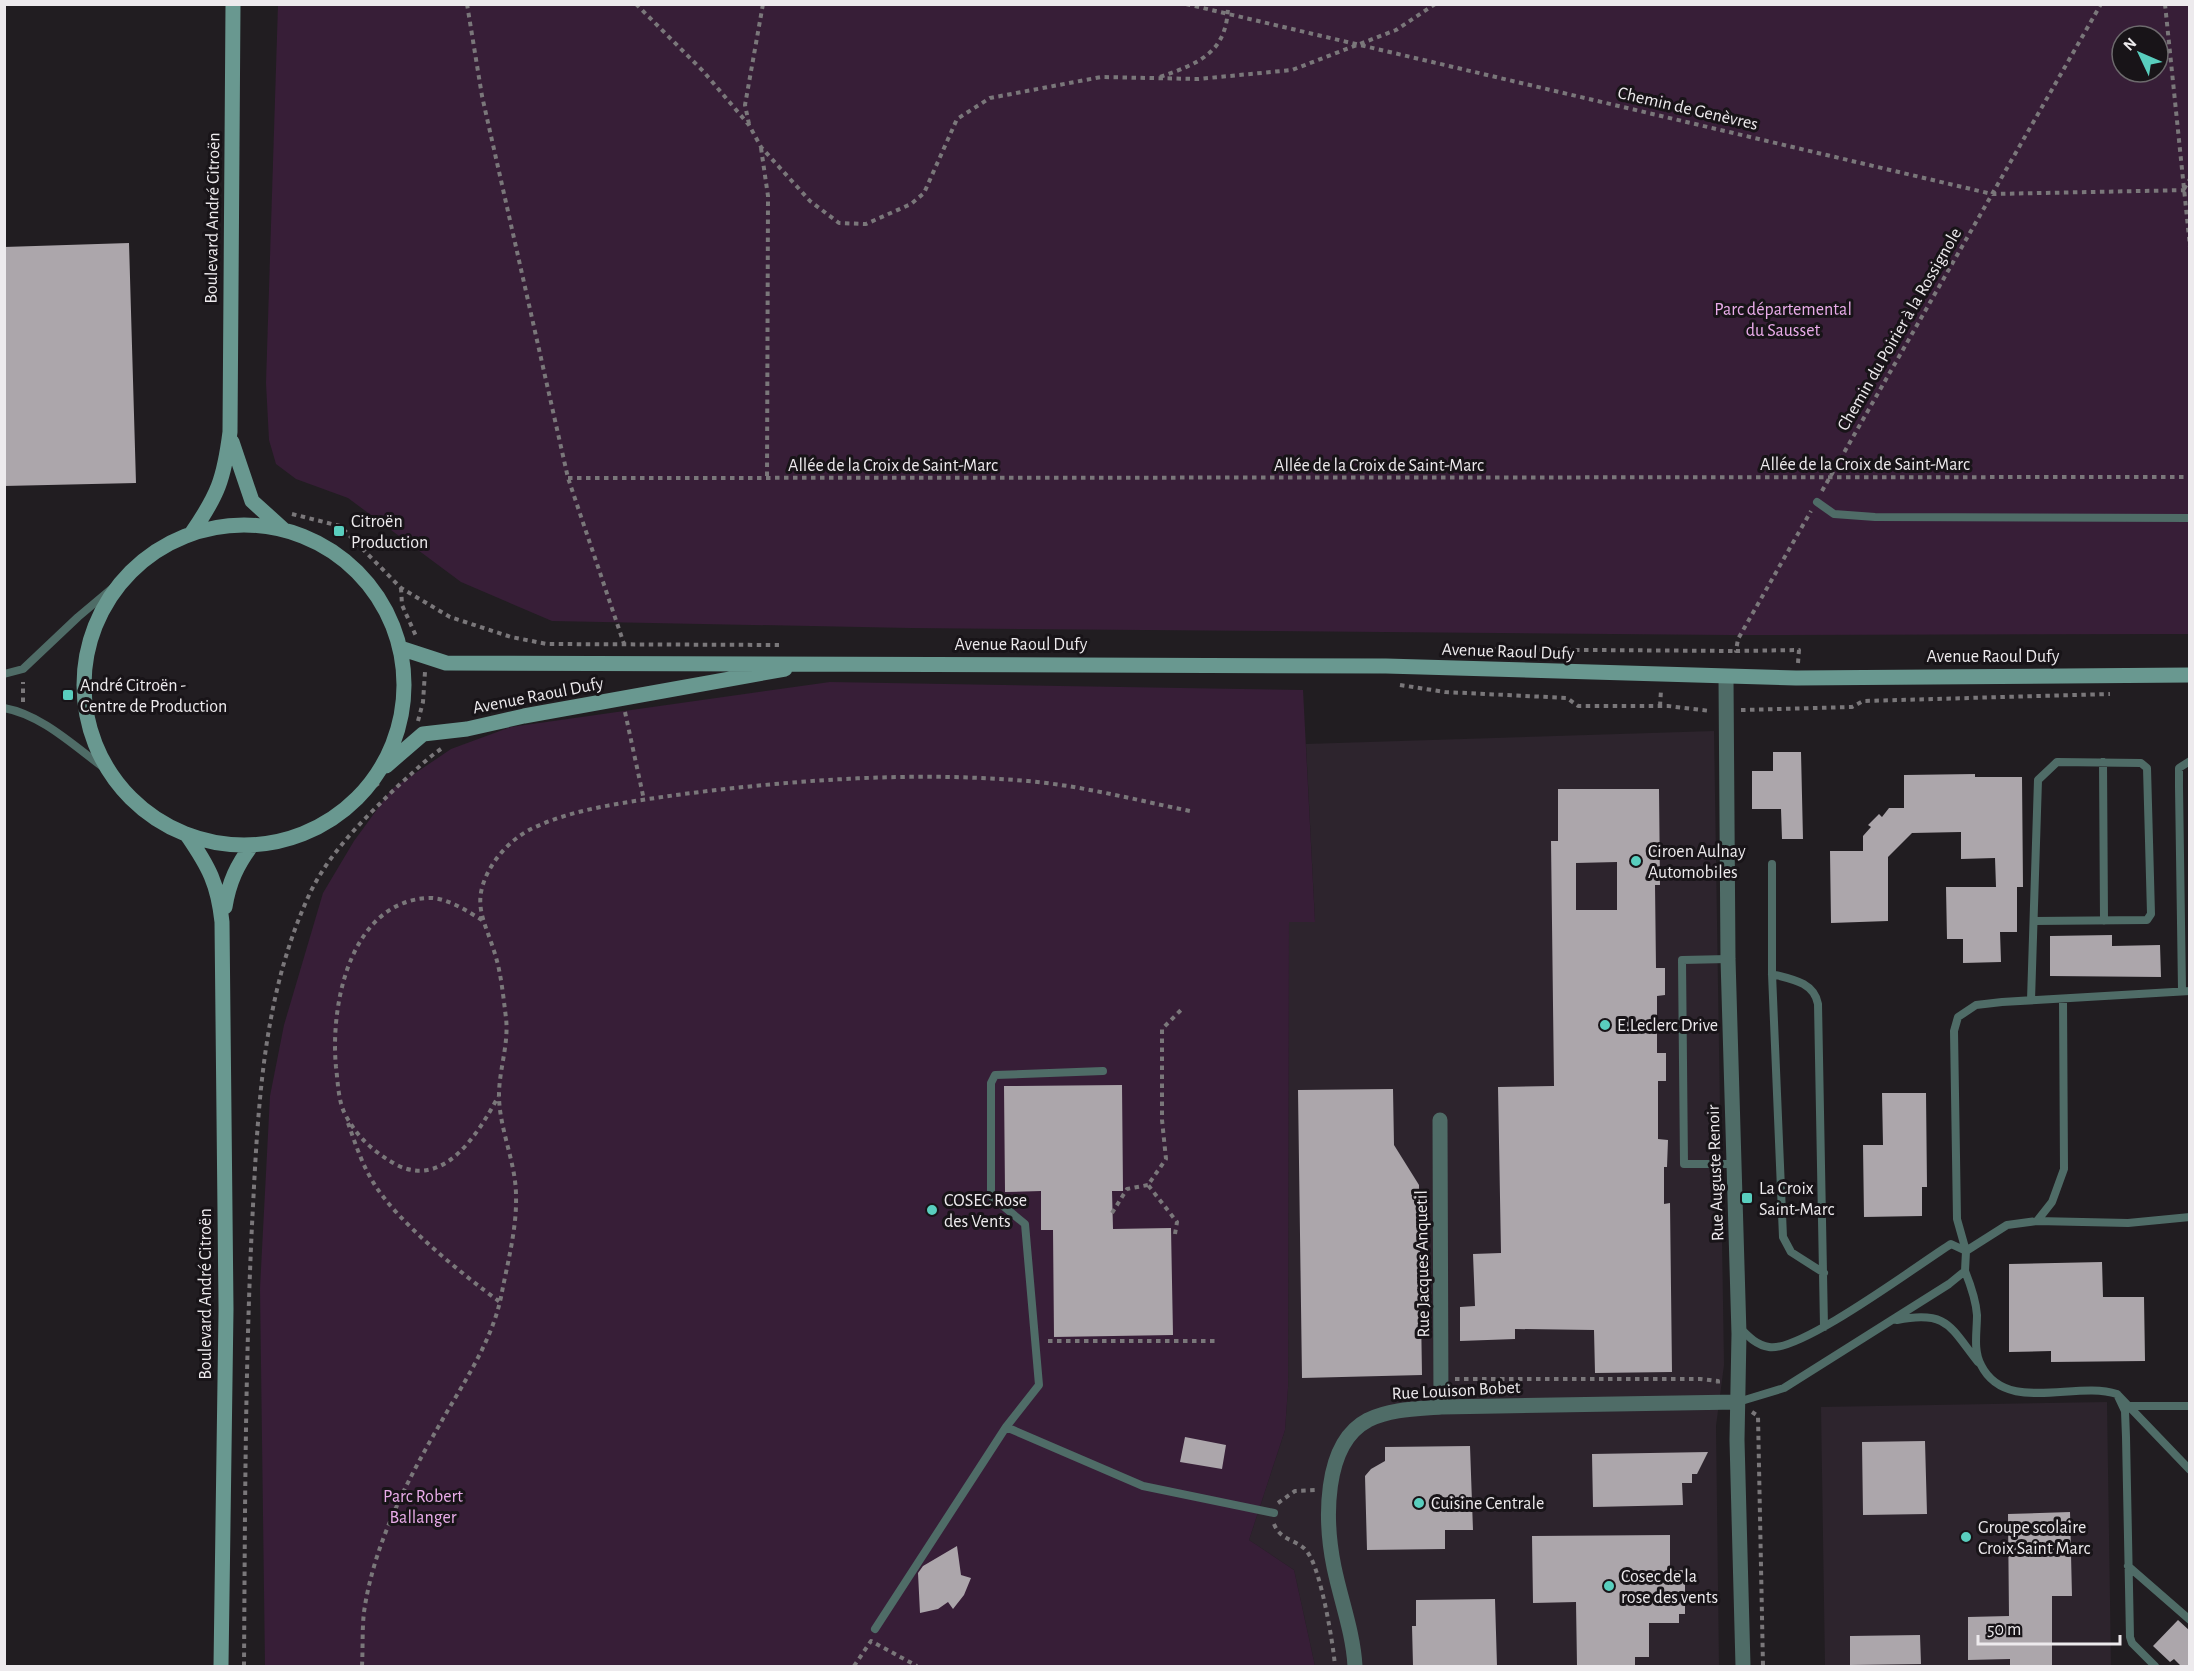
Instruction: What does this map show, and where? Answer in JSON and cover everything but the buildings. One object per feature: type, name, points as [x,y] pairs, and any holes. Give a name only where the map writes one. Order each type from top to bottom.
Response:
[{"type":"main road","name":"Boulevard André Citroën","points":[[191,534],[214,501],[221,482],[230,432],[233,4]]},
{"type":"main road","name":"Boulevard André Citroën","points":[[230,432],[252,501],[283,529]]},
{"type":"main road","points":[[253,525],[283,529],[311,539],[336,554],[358,572],[377,595],[391,621],[400,648],[404,680],[402,712],[393,743],[379,772],[360,796],[337,816],[311,831],[282,841],[252,845],[219,844],[187,835],[156,820],[129,798],[107,770],[93,740],[85,707],[84,673],[94,629],[103,608],[122,580],[154,552],[191,534],[222,526],[253,525]]},
{"type":"main road","name":"Avenue Raoul Dufy","points":[[400,648],[446,663],[824,662],[1386,666],[1726,678],[2190,675]]},
{"type":"main road","name":"Avenue Raoul Dufy","points":[[379,772],[423,734],[467,729],[824,662]]},
{"type":"main road","name":"Boulevard André Citroën","points":[[187,835],[210,868],[219,891],[222,922],[226,1310],[221,1666]]},
{"type":"main road","name":"Boulevard André Citroën","points":[[222,922],[228,887],[237,865],[252,845]]},
{"type":"street","name":"Rue Auguste Renoir","points":[[1726,678],[1728,959],[1738,1326],[1743,1666]]},
{"type":"street","name":"Rue Jacques Anquetil","points":[[1440,1120],[1443,1379],[1441,1407]]},
{"type":"street","name":"Rue Louison Bobet","points":[[1355,1666],[1349,1623],[1334,1564],[1331,1490],[1333,1470],[1339,1451],[1347,1436],[1358,1426],[1397,1411],[1441,1407],[1738,1402]]},
{"type":"lane","points":[[1817,502],[1834,514],[1875,518],[2190,518]]},
{"type":"lane","points":[[4,674],[23,669],[78,617],[122,580]]},
{"type":"lane","points":[[4,708],[23,712],[107,770]]},
{"type":"lane","points":[[1981,1365],[1976,1343],[1977,1316],[1973,1289],[1965,1271],[1966,1251],[1957,1219],[1954,1031],[1958,1017],[1976,1005],[2186,991],[2179,768],[2190,761]]},
{"type":"lane","points":[[2031,1000],[2038,780],[2057,762],[2141,763],[2146,768],[2151,914],[2147,920],[2034,921]]},
{"type":"lane","points":[[2103,762],[2104,921]]},
{"type":"lane","points":[[1772,864],[1772,974],[1783,1238],[1791,1252],[1824,1273]]},
{"type":"lane","points":[[1728,959],[1682,960],[1683,1164],[1734,1164]]},
{"type":"lane","points":[[1772,974],[1806,985],[1816,994],[1818,1004],[1824,1327]]},
{"type":"lane","points":[[2037,1221],[2052,1202],[2064,1169],[2063,999]]},
{"type":"lane","points":[[875,1629],[1006,1427],[1039,1385],[1025,1224],[991,1196],[991,1083],[995,1075],[1102,1071]]},
{"type":"lane","points":[[1966,1251],[2007,1225],[2037,1221],[2128,1223],[2190,1217]]},
{"type":"lane","points":[[1738,1326],[1754,1342],[1770,1348],[1800,1341],[1951,1244],[1966,1251]]},
{"type":"lane","points":[[1738,1402],[1784,1388],[1965,1271]]},
{"type":"lane","points":[[1889,1322],[1925,1316],[1940,1320],[1962,1339],[1991,1379],[2010,1391],[2105,1390],[2117,1394],[2190,1470]]},
{"type":"lane","points":[[2117,1394],[2125,1411],[2130,1637],[2132,1643],[2155,1666]]},
{"type":"lane","points":[[2129,1406],[2190,1406]]},
{"type":"lane","points":[[1006,1427],[1143,1486],[1274,1513]]},
{"type":"lane","points":[[2128,1566],[2190,1620]]},
{"type":"path","points":[[401,588],[450,617],[511,637],[547,644],[624,644],[568,478],[487,119],[467,4]]},
{"type":"path","points":[[636,4],[703,72],[749,125],[761,147],[810,201],[839,223],[866,224],[911,204],[924,193],[957,119],[990,98],[1101,77],[1198,78],[1292,70],[1396,30],[1435,4]]},
{"type":"path","points":[[749,125],[745,105],[763,4]]},
{"type":"path","name":"Chemin de Genèvres","points":[[1186,4],[1992,194],[2190,190]]},
{"type":"path","points":[[1157,78],[1184,69],[1209,55],[1224,36],[1228,4]]},
{"type":"path","name":"Chemin du Poirier à la Rossignole","points":[[1796,678],[1799,650],[1736,651],[1738,639],[2101,4]]},
{"type":"path","points":[[2165,4],[2190,247]]},
{"type":"path","points":[[761,147],[768,196],[767,478]]},
{"type":"path","points":[[2184,190],[2190,179]]},
{"type":"path","name":"Allée de la Croix de Saint-Marc","points":[[568,478],[2190,477]]},
{"type":"path","points":[[23,669],[23,712]]},
{"type":"path","points":[[1395,684],[1445,692],[1567,698],[1578,706],[1668,706],[1695,711],[1766,707],[1852,707],[1863,701],[2112,694]]},
{"type":"path","points":[[625,711],[644,800]]},
{"type":"path","points":[[244,1666],[246,1374],[259,1098],[267,1032],[294,934],[311,893],[330,859],[355,828],[433,754]]},
{"type":"path","points":[[362,1666],[364,1615],[371,1573],[389,1522],[443,1419],[468,1378],[500,1302],[516,1196],[498,1097],[507,1024],[494,949],[482,920],[482,887],[492,867],[508,846],[526,831],[548,821],[644,800],[723,789],[945,776],[1032,782],[1108,793],[1190,812]]},
{"type":"path","points":[[482,920],[461,907],[430,898],[404,902],[382,916],[360,939],[344,982],[334,1047],[344,1114],[374,1183],[403,1218],[460,1272],[500,1302]]},
{"type":"path","points":[[1112,1212],[1128,1189],[1148,1185],[1166,1159],[1162,1120],[1162,1029],[1183,1008]]},
{"type":"path","points":[[344,1114],[360,1137],[380,1156],[406,1169],[432,1170],[466,1148],[498,1097]]},
{"type":"path","points":[[1148,1185],[1177,1222],[1175,1234]]},
{"type":"path","points":[[1036,1341],[1218,1341]]},
{"type":"path","points":[[1443,1379],[1700,1379],[1718,1381],[1720,1404]]},
{"type":"path","points":[[1738,1402],[1758,1416],[1763,1666]]},
{"type":"path","points":[[1331,1490],[1295,1491],[1279,1502],[1274,1513],[1277,1532],[1290,1542],[1299,1545],[1311,1558],[1332,1640],[1335,1666]]},
{"type":"path","points":[[854,1666],[871,1641],[917,1666]]},
{"type":"shaded area","points":[[1714,731],[1724,1365],[1716,1426],[1719,1666],[1315,1666],[1294,1570],[1249,1540],[1285,1430],[1288,1388],[1289,922],[1315,922],[1306,744]]},
{"type":"shaded area","name":"Groupe scolaire Croix Saint Marc","points":[[2107,1402],[2111,1666],[1825,1666],[1821,1407]]},
{"type":"green space","name":"Parc départemental du Sausset","points":[[278,5],[2189,5],[2189,634],[1729,635],[910,628],[552,621],[461,582],[348,498],[296,479],[276,464],[269,440],[266,383]]},
{"type":"green space","name":"Parc Robert Ballanger","points":[[830,682],[1303,690],[1315,922],[1289,922],[1288,1388],[1285,1430],[1249,1540],[1294,1570],[1315,1666],[265,1666],[260,1288],[270,1096],[284,1025],[323,893],[354,841],[392,789],[451,749],[511,727]]},
{"type":"place","name":"Citroën Production","points":[[339,531]]},
{"type":"place","name":"André Citroën - Centre de Production","points":[[68,695]]},
{"type":"place","name":"Ciroen Aulnay Automobiles","points":[[1636,861]]},
{"type":"place","name":"E.Leclerc Drive","points":[[1605,1025]]},
{"type":"place","name":"La Croix Saint-Marc","points":[[1747,1198]]},
{"type":"place","name":"COSEC Rose des Vents","points":[[932,1210]]},
{"type":"place","name":"Cuisine Centrale","points":[[1419,1503]]},
{"type":"place","name":"Groupe scolaire Croix Saint Marc","points":[[1966,1537]]},
{"type":"place","name":"Cosec de la rose des vents","points":[[1609,1586]]}]
